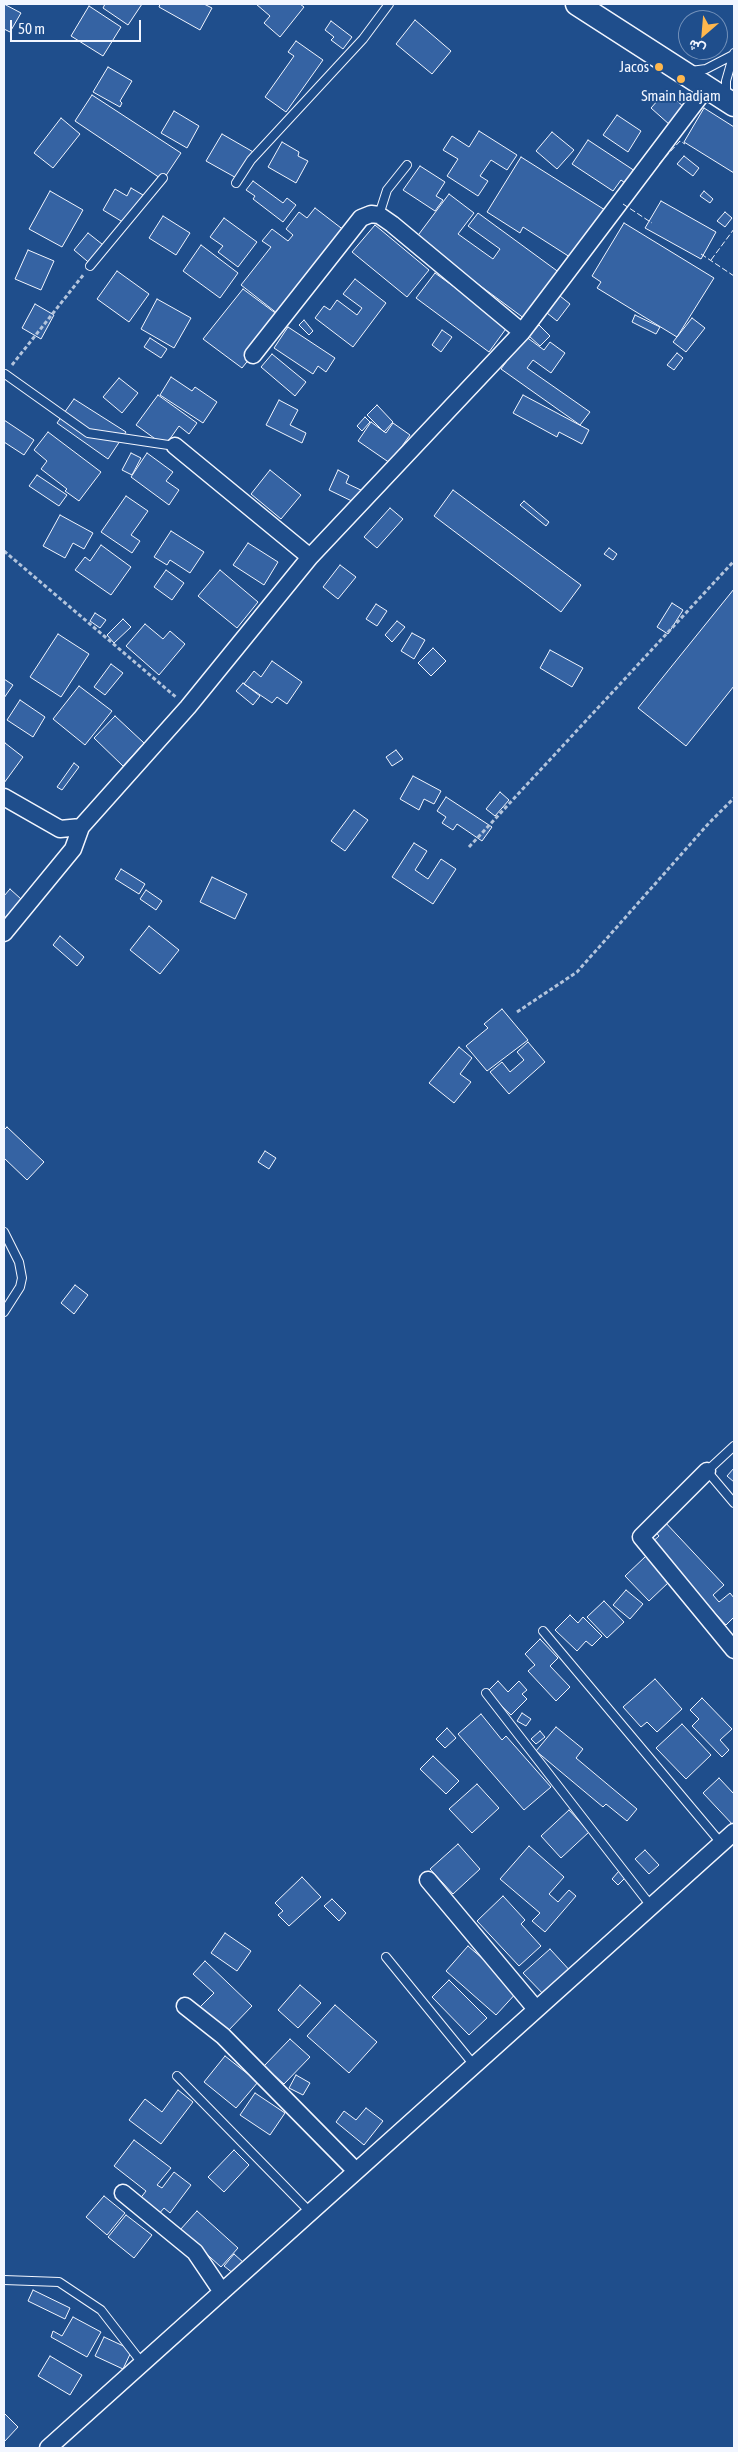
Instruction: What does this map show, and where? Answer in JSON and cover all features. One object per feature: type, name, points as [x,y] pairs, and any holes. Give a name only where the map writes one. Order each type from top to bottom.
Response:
[{"type":"main road","points":[[577,4],[730,102]]},
{"type":"street","points":[[4,933],[73,850],[81,827],[188,707],[310,557],[522,332],[707,87]]},
{"type":"street","points":[[254,355],[362,218],[371,214],[379,215],[522,332]]},
{"type":"street","points":[[175,446],[310,557]]},
{"type":"street","points":[[4,797],[60,828],[81,827]]},
{"type":"street","points":[[707,1471],[641,1537],[734,1650]]},
{"type":"street","points":[[48,2448],[734,1832]]},
{"type":"street","points":[[428,1880],[536,2009]]},
{"type":"street","points":[[185,2006],[223,2036],[356,2171]]},
{"type":"street","points":[[123,2193],[195,2252],[222,2292]]},
{"type":"lane","points":[[236,183],[251,160],[363,39],[389,4]]},
{"type":"lane","points":[[682,72],[706,69],[734,54]]},
{"type":"lane","points":[[730,102],[726,81],[734,54]]},
{"type":"lane","points":[[379,215],[387,190],[407,165]]},
{"type":"lane","points":[[90,266],[163,178]]},
{"type":"lane","points":[[5,374],[88,433],[175,446]]},
{"type":"lane","points":[[4,1232],[19,1262],[22,1278],[20,1287],[4,1312]]},
{"type":"lane","points":[[734,1446],[707,1471],[734,1503]]},
{"type":"lane","points":[[544,1631],[721,1843]]},
{"type":"lane","points":[[486,1692],[651,1906]]},
{"type":"lane","points":[[386,1957],[474,2065]]},
{"type":"lane","points":[[177,2076],[310,2212]]},
{"type":"lane","points":[[4,2280],[59,2282],[101,2310],[142,2363]]},
{"type":"path","points":[[5,374],[90,266]]},
{"type":"path","points":[[4,551],[188,707]]},
{"type":"path","points":[[470,847],[734,561]]},
{"type":"path","points":[[517,1012],[577,972],[710,822],[734,798]]},
{"type":"building","points":[[4,4],[21,13],[10,32],[4,29]]},
{"type":"building","points":[[105,4],[142,4],[128,25],[103,8]]},
{"type":"building","points":[[160,4],[204,4],[212,8],[200,30],[159,7]]},
{"type":"building","points":[[256,4],[300,4],[304,7],[280,37],[264,23],[270,16]]},
{"type":"building","points":[[89,6],[121,27],[103,56],[71,36]]},
{"type":"building","points":[[415,20],[451,51],[432,74],[396,44]]},
{"type":"building","points":[[331,21],[352,37],[343,49],[331,40],[334,37],[325,30]]},
{"type":"building","points":[[296,41],[323,60],[286,112],[265,97],[294,56],[288,52]]},
{"type":"building","points":[[108,67],[132,81],[120,101],[122,103],[120,107],[93,92]]},
{"type":"building","points":[[666,91],[685,108],[670,125],[651,108]]},
{"type":"building","points":[[92,95],[181,153],[163,180],[75,121]]},
{"type":"building","points":[[704,108],[734,127],[734,173],[684,142]]},
{"type":"building","points":[[174,111],[199,126],[187,148],[161,133]]},
{"type":"building","points":[[617,115],[641,131],[628,152],[603,135]]},
{"type":"building","points":[[61,118],[80,134],[53,168],[34,153]]},
{"type":"building","points":[[479,131],[517,155],[507,170],[491,160],[480,176],[488,181],[478,196],[447,176],[458,159],[443,150],[452,136],[469,147]]},
{"type":"building","points":[[552,132],[574,150],[557,169],[536,151]]},
{"type":"building","points":[[222,134],[255,153],[240,180],[206,161]]},
{"type":"building","points":[[588,140],[638,173],[629,186],[621,180],[613,191],[572,164]]},
{"type":"building","points":[[282,142],[299,152],[298,156],[308,161],[296,183],[268,167]]},
{"type":"building","points":[[684,156],[699,168],[693,176],[677,164]]},
{"type":"building","points":[[521,157],[605,210],[573,259],[523,227],[520,233],[487,212]]},
{"type":"building","points":[[420,166],[445,182],[436,196],[443,200],[435,211],[403,190]]},
{"type":"building","points":[[253,181],[283,203],[287,198],[296,205],[283,222],[253,199],[255,196],[246,190]]},
{"type":"building","points":[[131,188],[143,195],[126,224],[103,210],[115,189],[127,196]]},
{"type":"building","points":[[50,191],[83,210],[62,247],[29,229]]},
{"type":"building","points":[[704,191],[713,199],[710,203],[700,196]]},
{"type":"building","points":[[449,194],[474,213],[458,234],[493,259],[500,249],[468,226],[478,213],[560,273],[525,319],[416,238]]},
{"type":"building","points":[[661,201],[716,232],[701,259],[645,228]]},
{"type":"building","points":[[315,208],[345,231],[278,314],[241,285],[271,247],[262,241],[272,229],[288,241],[293,235],[286,229],[299,212],[307,218]]},
{"type":"building","points":[[725,212],[732,218],[725,227],[717,221]]},
{"type":"building","points":[[163,216],[190,233],[176,255],[149,238]]},
{"type":"building","points":[[224,218],[257,242],[238,267],[218,252],[223,246],[210,237]]},
{"type":"building","points":[[624,223],[714,278],[677,337],[597,288],[601,282],[592,276]]},
{"type":"building","points":[[375,225],[429,270],[407,297],[352,252]]},
{"type":"building","points":[[88,233],[107,248],[93,266],[74,250]]},
{"type":"building","points":[[201,245],[238,273],[220,298],[183,271]]},
{"type":"building","points":[[28,250],[54,261],[41,290],[15,279]]},
{"type":"building","points":[[117,271],[149,294],[129,322],[97,299]]},
{"type":"building","points":[[435,273],[508,326],[489,352],[416,298]]},
{"type":"building","points":[[355,279],[386,303],[353,347],[315,318],[324,306],[330,310],[337,300],[357,315],[362,308],[343,294]]},
{"type":"building","points":[[243,289],[282,318],[242,368],[203,339]]},
{"type":"building","points":[[560,296],[570,304],[557,321],[547,313]]},
{"type":"building","points":[[157,299],[191,318],[174,348],[141,329]]},
{"type":"building","points":[[35,304],[54,315],[41,339],[22,328]]},
{"type":"building","points":[[635,315],[660,327],[656,334],[632,322]]},
{"type":"building","points":[[692,318],[705,328],[686,352],[673,342]]},
{"type":"building","points":[[304,320],[313,331],[309,335],[299,325]]},
{"type":"building","points":[[539,325],[550,336],[540,346],[529,336]]},
{"type":"building","points":[[288,327],[335,358],[326,372],[318,366],[313,374],[274,348]]},
{"type":"building","points":[[442,330],[452,337],[441,352],[432,345]]},
{"type":"building","points":[[525,336],[544,350],[550,342],[565,353],[551,373],[533,360],[527,368],[590,412],[580,425],[501,369]]},
{"type":"building","points":[[150,338],[167,349],[161,358],[144,347]]},
{"type":"building","points":[[677,353],[683,358],[674,370],[667,365]]},
{"type":"building","points":[[272,354],[306,382],[295,396],[261,367]]},
{"type":"building","points":[[171,377],[192,391],[195,387],[217,402],[203,423],[160,395]]},
{"type":"building","points":[[119,378],[138,393],[122,413],[103,397]]},
{"type":"building","points":[[158,395],[197,423],[189,434],[179,426],[165,446],[136,425]]},
{"type":"building","points":[[523,395],[589,430],[582,444],[559,432],[557,437],[513,413]]},
{"type":"building","points":[[74,399],[126,432],[108,459],[57,423]]},
{"type":"building","points":[[279,400],[298,410],[290,425],[306,433],[302,443],[266,425]]},
{"type":"building","points":[[377,405],[393,422],[384,432],[367,415]]},
{"type":"building","points":[[365,417],[370,422],[362,431],[357,426]]},
{"type":"building","points":[[4,420],[34,440],[24,455],[4,442]]},
{"type":"building","points":[[371,422],[386,433],[393,423],[410,435],[390,463],[358,441]]},
{"type":"building","points":[[48,432],[101,472],[79,501],[41,469],[47,461],[34,450]]},
{"type":"building","points":[[131,453],[141,458],[132,475],[122,470]]},
{"type":"building","points":[[147,453],[173,472],[166,481],[179,490],[169,505],[131,477]]},
{"type":"building","points":[[270,470],[301,495],[281,519],[251,494]]},
{"type":"building","points":[[338,470],[349,476],[346,483],[365,492],[358,504],[329,490]]},
{"type":"building","points":[[37,475],[67,495],[59,506],[29,486]]},
{"type":"building","points":[[453,490],[581,585],[561,612],[434,516]]},
{"type":"building","points":[[126,496],[148,511],[131,535],[140,541],[132,553],[101,532]]},
{"type":"building","points":[[524,501],[549,522],[546,526],[520,505]]},
{"type":"building","points":[[390,508],[403,519],[377,548],[364,537]]},
{"type":"building","points":[[60,515],[93,533],[84,549],[73,543],[65,558],[43,546]]},
{"type":"building","points":[[171,531],[204,552],[190,573],[170,560],[167,565],[154,557]]},
{"type":"building","points":[[248,543],[278,562],[264,585],[233,565]]},
{"type":"building","points":[[101,545],[131,567],[111,595],[75,570],[85,557],[90,561]]},
{"type":"building","points":[[609,548],[617,554],[613,560],[604,554]]},
{"type":"building","points":[[340,565],[356,577],[338,599],[323,587]]},
{"type":"building","points":[[166,570],[184,583],[172,600],[154,587]]},
{"type":"building","points":[[220,570],[258,602],[237,628],[198,596]]},
{"type":"building","points":[[734,589],[734,686],[686,746],[638,708]]},
{"type":"building","points":[[672,603],[683,610],[668,634],[657,627]]},
{"type":"building","points":[[376,604],[387,611],[377,626],[366,619]]},
{"type":"building","points":[[95,613],[106,620],[100,628],[90,621]]},
{"type":"building","points":[[123,619],[131,627],[114,643],[107,635]]},
{"type":"building","points":[[397,621],[405,627],[392,642],[385,635]]},
{"type":"building","points":[[145,624],[163,639],[170,631],[185,644],[159,675],[126,646]]},
{"type":"building","points":[[412,633],[425,640],[414,659],[401,651]]},
{"type":"building","points":[[58,634],[89,654],[61,697],[30,677]]},
{"type":"building","points":[[433,648],[446,661],[431,676],[418,663]]},
{"type":"building","points":[[550,650],[583,668],[572,687],[540,668]]},
{"type":"building","points":[[272,661],[302,682],[287,704],[277,697],[272,703],[244,684],[254,671],[261,677]]},
{"type":"building","points":[[111,664],[123,673],[105,695],[94,687]]},
{"type":"building","points":[[4,679],[13,685],[4,698]]},
{"type":"building","points":[[243,683],[260,696],[253,705],[236,691]]},
{"type":"building","points":[[79,686],[112,711],[85,745],[53,719]]},
{"type":"building","points":[[20,700],[45,717],[33,737],[7,720]]},
{"type":"building","points":[[115,716],[144,743],[123,766],[94,738]]},
{"type":"building","points":[[4,744],[23,757],[4,783]]},
{"type":"building","points":[[396,750],[403,759],[392,766],[386,757]]},
{"type":"building","points":[[74,763],[79,767],[62,790],[57,787]]},
{"type":"building","points":[[413,776],[441,791],[434,804],[424,799],[419,810],[400,799]]},
{"type":"building","points":[[500,792],[509,800],[495,816],[486,809]]},
{"type":"building","points":[[446,797],[492,827],[482,841],[457,824],[453,830],[442,823],[446,817],[437,811]]},
{"type":"building","points":[[354,810],[368,820],[345,851],[331,841]]},
{"type":"building","points":[[414,843],[427,851],[415,870],[428,879],[441,859],[456,869],[433,904],[392,877]]},
{"type":"building","points":[[121,869],[145,884],[139,894],[115,879]]},
{"type":"building","points":[[212,877],[247,894],[235,919],[200,902]]},
{"type":"building","points":[[10,889],[21,899],[4,919],[4,896]]},
{"type":"building","points":[[146,890],[162,901],[156,910],[140,899]]},
{"type":"building","points":[[149,926],[179,950],[160,974],[130,950]]},
{"type":"building","points":[[60,936],[84,957],[77,966],[53,945]]},
{"type":"building","points":[[502,1009],[528,1040],[487,1071],[466,1046],[488,1028],[484,1024]]},
{"type":"building","points":[[528,1042],[545,1062],[509,1094],[490,1072],[502,1062],[510,1072],[524,1060],[517,1052]]},
{"type":"building","points":[[459,1047],[472,1058],[460,1074],[471,1082],[454,1103],[429,1083]]},
{"type":"building","points":[[7,1127],[44,1162],[27,1180],[4,1158],[4,1130]]},
{"type":"building","points":[[265,1151],[276,1158],[269,1169],[258,1162]]},
{"type":"building","points":[[75,1285],[88,1295],[74,1314],[61,1303]]},
{"type":"building","points":[[734,1468],[734,1482],[727,1476]]},
{"type":"building","points":[[663,1520],[724,1585],[713,1595],[719,1602],[730,1593],[734,1598],[734,1617],[726,1625],[651,1543],[659,1536],[653,1529]]},
{"type":"building","points":[[646,1556],[670,1581],[649,1601],[625,1576]]},
{"type":"building","points":[[626,1590],[643,1604],[630,1619],[613,1605]]},
{"type":"building","points":[[604,1601],[624,1622],[607,1638],[587,1617]]},
{"type":"building","points":[[570,1615],[578,1623],[583,1617],[602,1636],[592,1646],[586,1641],[577,1651],[555,1630]]},
{"type":"building","points":[[540,1639],[558,1658],[550,1666],[570,1687],[556,1701],[528,1671],[535,1665],[525,1654]]},
{"type":"building","points":[[655,1679],[682,1709],[657,1732],[647,1722],[641,1727],[623,1707]]},
{"type":"building","points":[[498,1681],[508,1692],[519,1681],[527,1690],[522,1694],[527,1699],[511,1715],[487,1692]]},
{"type":"building","points":[[702,1698],[732,1729],[720,1740],[729,1750],[722,1757],[692,1726],[699,1719],[690,1710]]},
{"type":"building","points":[[522,1713],[531,1719],[526,1726],[517,1721]]},
{"type":"building","points":[[481,1714],[502,1740],[506,1736],[551,1787],[524,1810],[458,1734]]},
{"type":"building","points":[[682,1724],[711,1755],[686,1779],[656,1748]]},
{"type":"building","points":[[556,1727],[583,1749],[576,1758],[637,1809],[627,1821],[606,1804],[603,1807],[536,1751]]},
{"type":"building","points":[[447,1728],[456,1738],[445,1748],[436,1739]]},
{"type":"building","points":[[540,1731],[545,1737],[536,1744],[531,1739]]},
{"type":"building","points":[[433,1756],[459,1781],[446,1794],[420,1769]]},
{"type":"building","points":[[719,1778],[734,1794],[734,1826],[703,1793]]},
{"type":"building","points":[[477,1784],[499,1808],[472,1833],[449,1809]]},
{"type":"building","points":[[569,1810],[589,1832],[561,1858],[541,1836]]},
{"type":"building","points":[[458,1844],[480,1869],[453,1894],[430,1869]]},
{"type":"building","points":[[529,1846],[564,1877],[549,1894],[558,1902],[569,1890],[576,1896],[545,1932],[532,1921],[540,1913],[500,1879]]},
{"type":"building","points":[[645,1850],[659,1865],[649,1874],[635,1859]]},
{"type":"building","points":[[619,1871],[626,1877],[618,1885],[612,1879]]},
{"type":"building","points":[[302,1877],[321,1897],[289,1926],[278,1915],[283,1911],[275,1903]]},
{"type":"building","points":[[503,1896],[525,1920],[521,1924],[541,1946],[519,1966],[477,1921]]},
{"type":"building","points":[[332,1899],[346,1913],[339,1921],[324,1906]]},
{"type":"building","points":[[225,1933],[251,1951],[237,1971],[211,1953]]},
{"type":"building","points":[[468,1946],[519,1990],[496,2015],[446,1971]]},
{"type":"building","points":[[550,1949],[573,1974],[547,1998],[523,1973]]},
{"type":"building","points":[[205,1961],[252,2006],[227,2032],[200,2007],[214,1993],[193,1974]]},
{"type":"building","points":[[449,1980],[487,2018],[469,2035],[432,1997]]},
{"type":"building","points":[[300,1985],[321,2003],[298,2028],[278,2010]]},
{"type":"building","points":[[335,2005],[377,2042],[349,2073],[307,2036]]},
{"type":"building","points":[[290,2039],[310,2057],[284,2084],[264,2066]]},
{"type":"building","points":[[225,2056],[258,2082],[236,2108],[204,2082]]},
{"type":"building","points":[[296,2075],[310,2083],[303,2095],[289,2088]]},
{"type":"building","points":[[178,2090],[193,2102],[161,2144],[129,2120],[145,2099],[162,2112]]},
{"type":"building","points":[[255,2093],[285,2113],[270,2135],[240,2115]]},
{"type":"building","points":[[366,2108],[383,2121],[364,2145],[336,2122],[344,2111],[356,2120]]},
{"type":"building","points":[[134,2140],[171,2168],[157,2185],[162,2188],[174,2172],[191,2185],[170,2213],[164,2208],[158,2215],[139,2200],[146,2191],[114,2166]]},
{"type":"building","points":[[234,2150],[249,2165],[224,2192],[208,2177]]},
{"type":"building","points":[[104,2196],[125,2213],[107,2235],[86,2217]]},
{"type":"building","points":[[197,2211],[238,2248],[221,2267],[180,2230]]},
{"type":"building","points":[[126,2215],[152,2235],[134,2258],[108,2237]]},
{"type":"building","points":[[234,2254],[244,2263],[234,2274],[224,2266]]},
{"type":"building","points":[[33,2290],[70,2308],[65,2319],[28,2301]]},
{"type":"building","points":[[73,2317],[101,2332],[87,2357],[51,2337],[53,2331],[62,2336]]},
{"type":"building","points":[[104,2337],[132,2350],[123,2369],[95,2356]]},
{"type":"building","points":[[50,2356],[82,2375],[70,2395],[38,2376]]},
{"type":"building","points":[[4,2413],[18,2427],[4,2442]]},
{"type":"fence","points":[[659,164],[680,141],[685,144]]},
{"type":"fence","points":[[623,204],[652,223]]},
{"type":"fence","points":[[711,260],[734,229]]},
{"type":"fence","points":[[701,254],[734,276]]},
{"type":"place","name":"Jacos","points":[[659,67]]},
{"type":"place","name":"Smain hadjam","points":[[681,79]]}]
